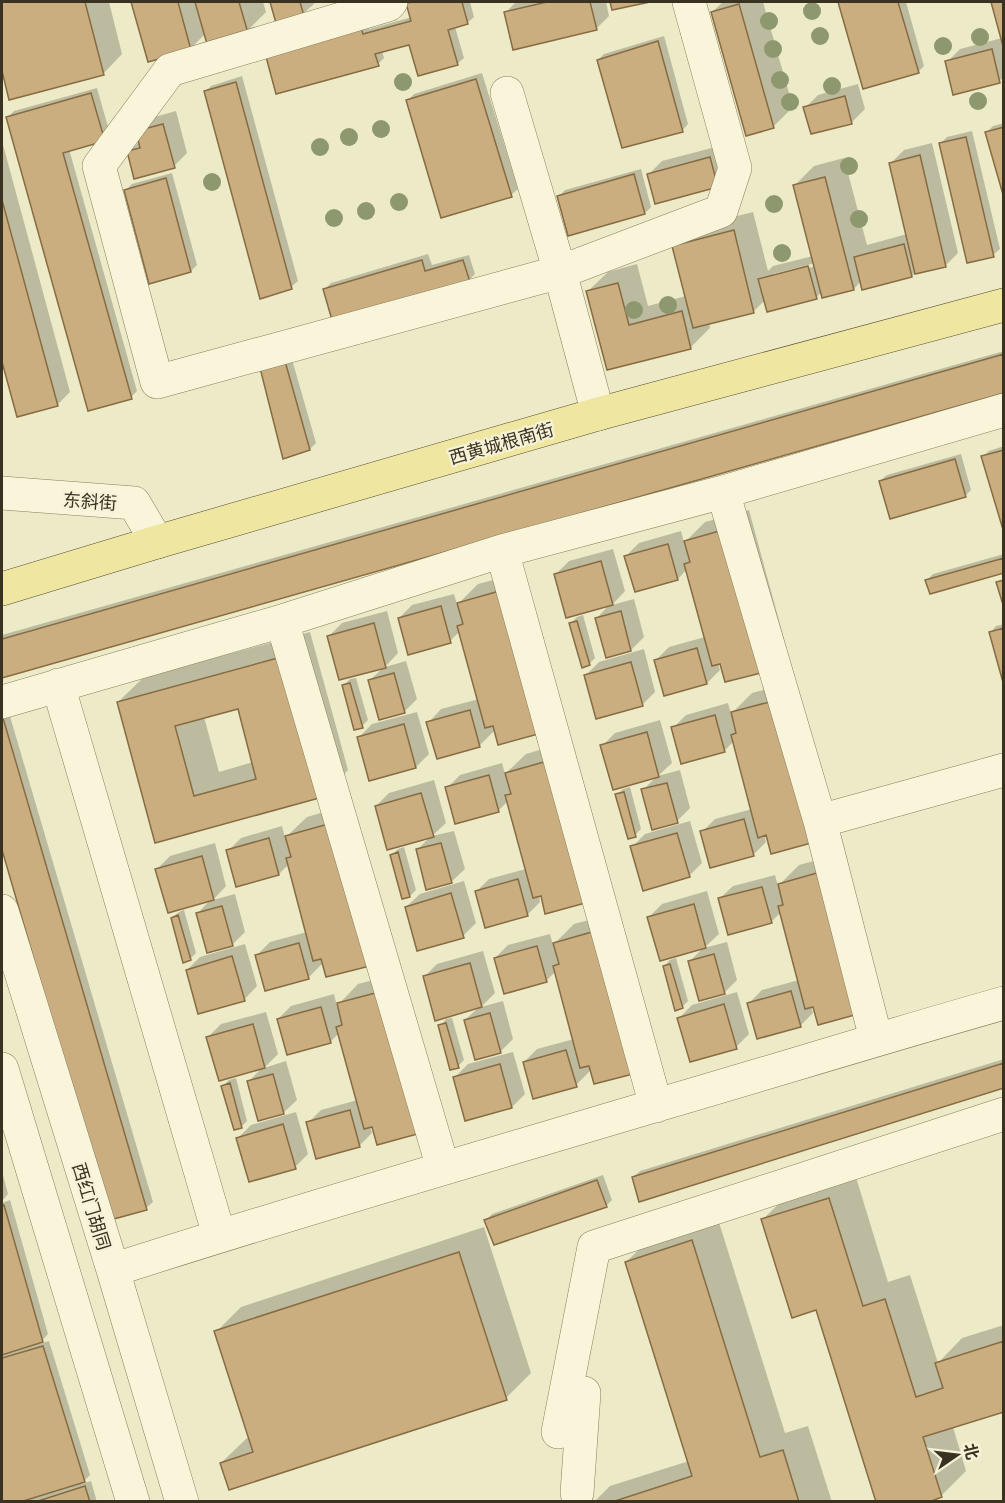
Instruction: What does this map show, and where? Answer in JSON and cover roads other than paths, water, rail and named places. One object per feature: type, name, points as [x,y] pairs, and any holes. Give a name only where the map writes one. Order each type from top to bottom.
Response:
[{"type":"main road","name":"西黄城根南街","points":[[2,589],[598,414],[1004,305]]},
{"type":"street","points":[[391,2],[388,5],[170,70],[99,166],[157,382],[560,272],[721,211],[735,168],[689,2]]},
{"type":"street","points":[[507,93],[560,272],[598,414]]},
{"type":"street","points":[[2,702],[282,621],[502,551],[723,492],[1004,410]]},
{"type":"street","points":[[723,492],[820,820],[876,1039]]},
{"type":"street","name":"东斜街","points":[[2,493],[134,503],[157,542]]},
{"type":"street","points":[[502,551],[656,1106]]},
{"type":"street","points":[[282,621],[443,1168]]},
{"type":"street","points":[[58,685],[219,1235]]},
{"type":"street","points":[[820,820],[1004,770]]},
{"type":"street","name":"西红门胡同","points":[[2,911],[182,1502]]},
{"type":"street","points":[[113,1270],[219,1235],[1004,1003]]},
{"type":"street","points":[[2,1069],[133,1502]]},
{"type":"street","points":[[594,1247],[1004,1114]]},
{"type":"street","points":[[558,1432],[594,1247]]},
{"type":"street","points":[[577,1492],[594,1247]]}]
